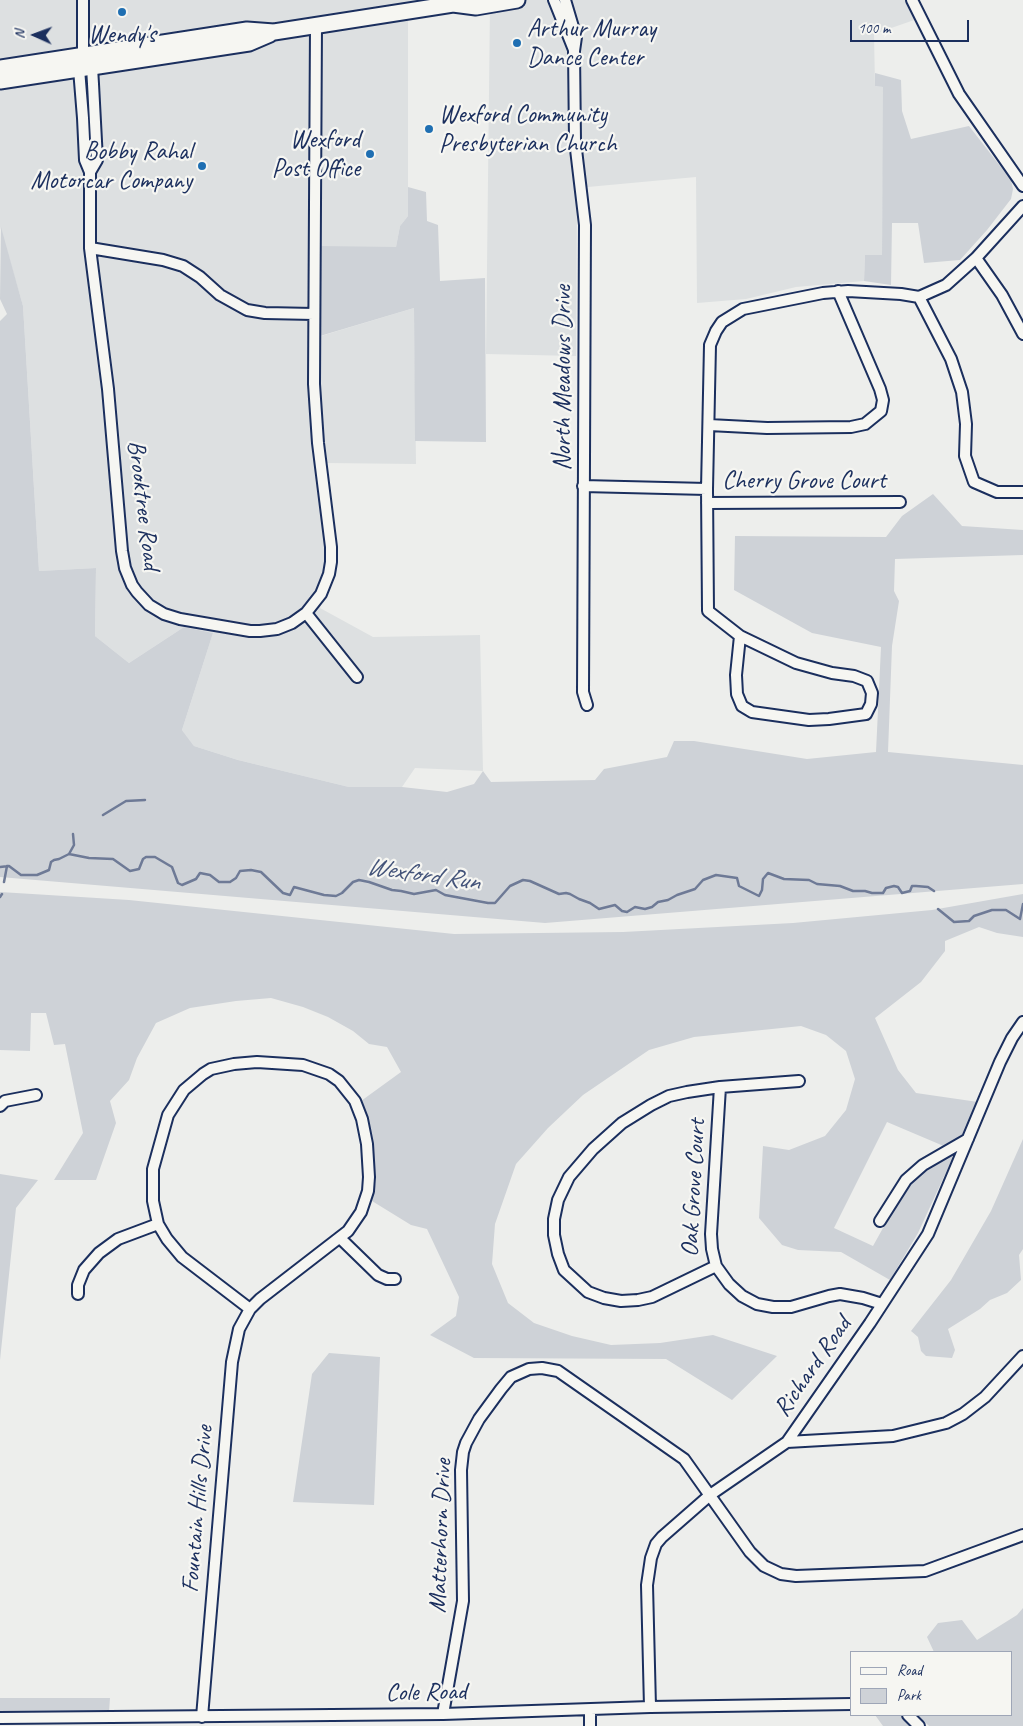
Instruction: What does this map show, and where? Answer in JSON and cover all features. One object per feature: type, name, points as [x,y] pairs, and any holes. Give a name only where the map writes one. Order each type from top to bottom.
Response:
[{"type":"highway","points":[[0,81],[85,64],[249,42],[274,32],[458,2],[476,7],[517,0]]},
{"type":"highway","points":[[0,68],[85,64]]},
{"type":"street","name":"Brooktree Road","points":[[83,0],[85,64],[97,160],[90,172],[90,248],[109,404],[125,568],[132,585],[150,605],[164,614],[180,619],[241,630],[260,631],[276,629],[292,623],[306,613],[321,594],[329,574],[331,562],[331,546],[315,412],[316,25]]},
{"type":"street","name":"North Meadows Drive","points":[[554,0],[574,50]]},
{"type":"street","name":"North Meadows Drive","points":[[565,0],[576,37],[574,50],[575,141],[585,225],[582,692],[587,705]]},
{"type":"street","points":[[912,0],[959,94],[1023,186]]},
{"type":"street","points":[[740,636],[736,675],[737,694],[742,706],[752,712],[809,720],[866,714],[871,704],[872,693],[867,681],[854,676],[832,673],[796,663],[740,636],[708,611],[707,489],[710,345],[716,331],[722,322],[743,310],[770,303],[838,291],[901,294],[919,297],[946,285],[976,258],[1023,206]]},
{"type":"street","points":[[90,248],[163,260],[183,266],[200,277],[220,295],[247,310],[275,314],[314,314]]},
{"type":"street","points":[[976,258],[1002,295],[1023,334]]},
{"type":"street","points":[[709,425],[767,428],[852,427],[865,424],[881,411],[883,400],[880,389],[838,291]]},
{"type":"street","points":[[919,297],[951,359],[962,392],[966,424],[965,456],[974,482],[997,492],[1023,492]]},
{"type":"street","points":[[583,486],[707,489]]},
{"type":"street","name":"Cherry Grove Court","points":[[707,503],[900,502]]},
{"type":"street","points":[[306,613],[357,677]]},
{"type":"street","name":"Richard Road","points":[[650,1707],[647,1597],[648,1575],[653,1551],[662,1537],[710,1495],[787,1442],[928,1234],[1000,1062],[1012,1038],[1023,1022]]},
{"type":"street","name":"Fountain Hills Drive","points":[[202,1717],[232,1362],[240,1329],[250,1309],[271,1289],[340,1238],[356,1221],[365,1203],[368,1191],[367,1153],[362,1119],[355,1101],[339,1081],[317,1069],[257,1062],[221,1066],[203,1074],[184,1090],[168,1114],[153,1169],[152,1201],[158,1224],[167,1239],[182,1257],[250,1309]]},
{"type":"street","name":"Oak Grove Court","points":[[720,1087],[711,1234],[716,1266],[652,1296],[638,1300],[621,1301],[604,1298],[588,1292],[564,1270],[554,1235],[554,1219],[558,1200],[569,1177],[606,1136],[651,1104],[669,1096],[720,1087],[799,1081]]},
{"type":"street","points":[[0,1106],[5,1101],[36,1095]]},
{"type":"street","points":[[880,1221],[906,1180],[923,1165],[968,1139]]},
{"type":"street","points":[[78,1294],[78,1285],[84,1270],[99,1253],[118,1240],[158,1224]]},
{"type":"street","points":[[340,1238],[378,1275],[387,1279],[395,1279]]},
{"type":"street","points":[[716,1266],[729,1284],[742,1296],[757,1304],[773,1308],[792,1307],[840,1294],[882,1304]]},
{"type":"street","points":[[787,1442],[893,1436],[946,1423],[963,1414],[985,1397],[1023,1356]]},
{"type":"street","name":"Matterhorn Drive","points":[[443,1714],[463,1602],[460,1470],[463,1452],[480,1419],[511,1377],[522,1371],[535,1368],[558,1370],[684,1459],[727,1522],[757,1560],[787,1576],[925,1571],[1023,1535]]},
{"type":"street","name":"Cole Road","points":[[0,1718],[75,1722],[202,1717],[443,1714],[650,1707],[850,1704]]},
{"type":"street","points":[[590,1710],[590,1726]]},
{"type":"street","points":[[909,1716],[919,1726]]},
{"type":"shaded area","points":[[0,0],[912,0],[920,18],[874,34],[875,86],[884,87],[882,255],[865,255],[864,281],[796,287],[746,299],[697,303],[696,177],[577,188],[576,356],[486,354],[490,5],[408,11],[408,216],[400,226],[396,247],[321,336],[414,308],[416,464],[327,463],[335,563],[320,608],[373,637],[480,635],[483,771],[415,768],[402,787],[349,787],[238,760],[194,746],[182,730],[213,633],[184,627],[129,663],[95,636],[96,568],[39,571],[23,306],[0,227]]},
{"type":"green space","points":[[875,73],[901,80],[902,111],[911,139],[969,126],[1011,180],[1013,189],[1011,199],[960,260],[924,263],[918,223],[892,223],[891,285],[864,281],[865,255],[882,255],[883,87],[875,86]]},
{"type":"green space","points":[[408,187],[426,192],[427,221],[438,225],[440,281],[485,278],[486,442],[415,441],[414,308],[320,336],[320,246],[396,247],[400,226],[408,216]]},
{"type":"green space","points":[[1,227],[23,306],[39,571],[96,568],[95,636],[129,663],[184,627],[213,633],[182,730],[194,746],[238,760],[349,787],[402,787],[447,792],[474,784],[483,771],[491,782],[595,780],[604,769],[667,757],[674,741],[694,741],[807,759],[876,752],[881,647],[812,633],[734,590],[735,536],[886,537],[902,516],[933,494],[962,526],[1023,530],[1023,555],[895,559],[894,591],[899,601],[892,646],[888,752],[1023,765],[1023,884],[545,923],[0,877],[0,321],[7,314],[0,299]]},
{"type":"green space","points":[[0,892],[129,900],[454,934],[623,932],[793,923],[932,910],[1023,894],[1023,937],[997,933],[979,927],[945,941],[945,951],[921,982],[875,1018],[898,1070],[916,1093],[978,1102],[966,1135],[946,1147],[887,1122],[834,1228],[873,1246],[908,1183],[952,1153],[954,1155],[918,1233],[890,1280],[841,1252],[798,1250],[782,1245],[759,1218],[763,1146],[789,1150],[825,1136],[846,1110],[855,1079],[846,1051],[826,1035],[801,1026],[694,1037],[649,1050],[583,1095],[548,1128],[516,1164],[495,1224],[492,1264],[508,1303],[534,1323],[572,1336],[611,1345],[660,1343],[713,1335],[777,1356],[732,1400],[666,1359],[474,1358],[430,1335],[456,1316],[459,1297],[427,1229],[411,1225],[372,1201],[376,1180],[373,1144],[361,1101],[401,1072],[387,1047],[369,1044],[353,1031],[328,1017],[303,1007],[271,998],[236,1001],[190,1008],[156,1023],[137,1058],[129,1080],[110,1101],[116,1123],[96,1180],[54,1180],[83,1133],[65,1044],[54,1045],[46,1013],[31,1013],[30,1051],[0,1050]]},
{"type":"green space","points":[[1023,1139],[1023,1249],[1019,1255],[1021,1280],[1007,1293],[990,1300],[980,1309],[948,1329],[955,1350],[952,1358],[926,1356],[921,1351],[918,1337],[911,1331],[951,1280],[991,1211]]},
{"type":"green space","points":[[0,1174],[38,1180],[16,1208],[0,1360]]},
{"type":"green space","points":[[329,1353],[380,1357],[374,1505],[293,1502],[312,1374]]},
{"type":"green space","points":[[1023,1608],[1023,1726],[929,1726],[919,1716],[1013,1716],[1013,1651],[934,1651],[927,1637],[938,1623],[962,1620],[977,1640],[1017,1615]]},
{"type":"green space","points":[[0,1698],[110,1698],[109,1712],[0,1713]]},
{"type":"green space","points":[[876,1716],[903,1716],[911,1726],[883,1726]]},
{"type":"waterway","points":[[103,815],[126,801],[145,800]]},
{"type":"waterway","points":[[69,854],[74,845],[73,834]]},
{"type":"waterway","name":"Wexford Run","points":[[0,867],[9,866],[21,875],[37,875],[49,870],[51,862],[54,860],[69,854],[89,858],[113,859],[130,871],[139,869],[143,859],[146,857],[155,857],[172,867],[178,883],[182,885],[196,879],[200,873],[210,875],[219,882],[230,882],[236,878],[240,871],[251,870],[261,872],[283,893],[290,895],[294,887],[324,895],[336,896],[353,882],[359,880],[392,890],[414,894],[436,890],[445,895],[488,903],[495,903],[510,886],[523,880],[530,881],[559,894],[570,894],[599,909],[615,905],[622,911],[627,912],[635,907],[645,909],[652,907],[658,902],[695,889],[703,880],[716,875],[737,878],[739,886],[759,896],[762,890],[763,879],[768,873],[784,879],[809,880],[817,884],[840,886],[853,891],[883,893],[886,888],[894,886],[898,887],[902,893],[910,891],[912,886],[928,887],[934,891]]},
{"type":"waterway","points":[[4,882],[7,866]]},
{"type":"waterway","name":"Wexford Run","points":[[938,909],[954,922],[969,921],[974,916],[992,910],[1006,910],[1020,919],[1023,904]]},
{"type":"place","name":"Wendy's","points":[[122,12]]},
{"type":"place","name":"Arthur Murray Dance Center","points":[[517,43]]},
{"type":"place","name":"Wexford Community Presbyterian Church","points":[[429,129]]},
{"type":"place","name":"Wexford Post Office","points":[[370,154]]},
{"type":"place","name":"Bobby Rahal Motorcar Company","points":[[202,166]]}]
